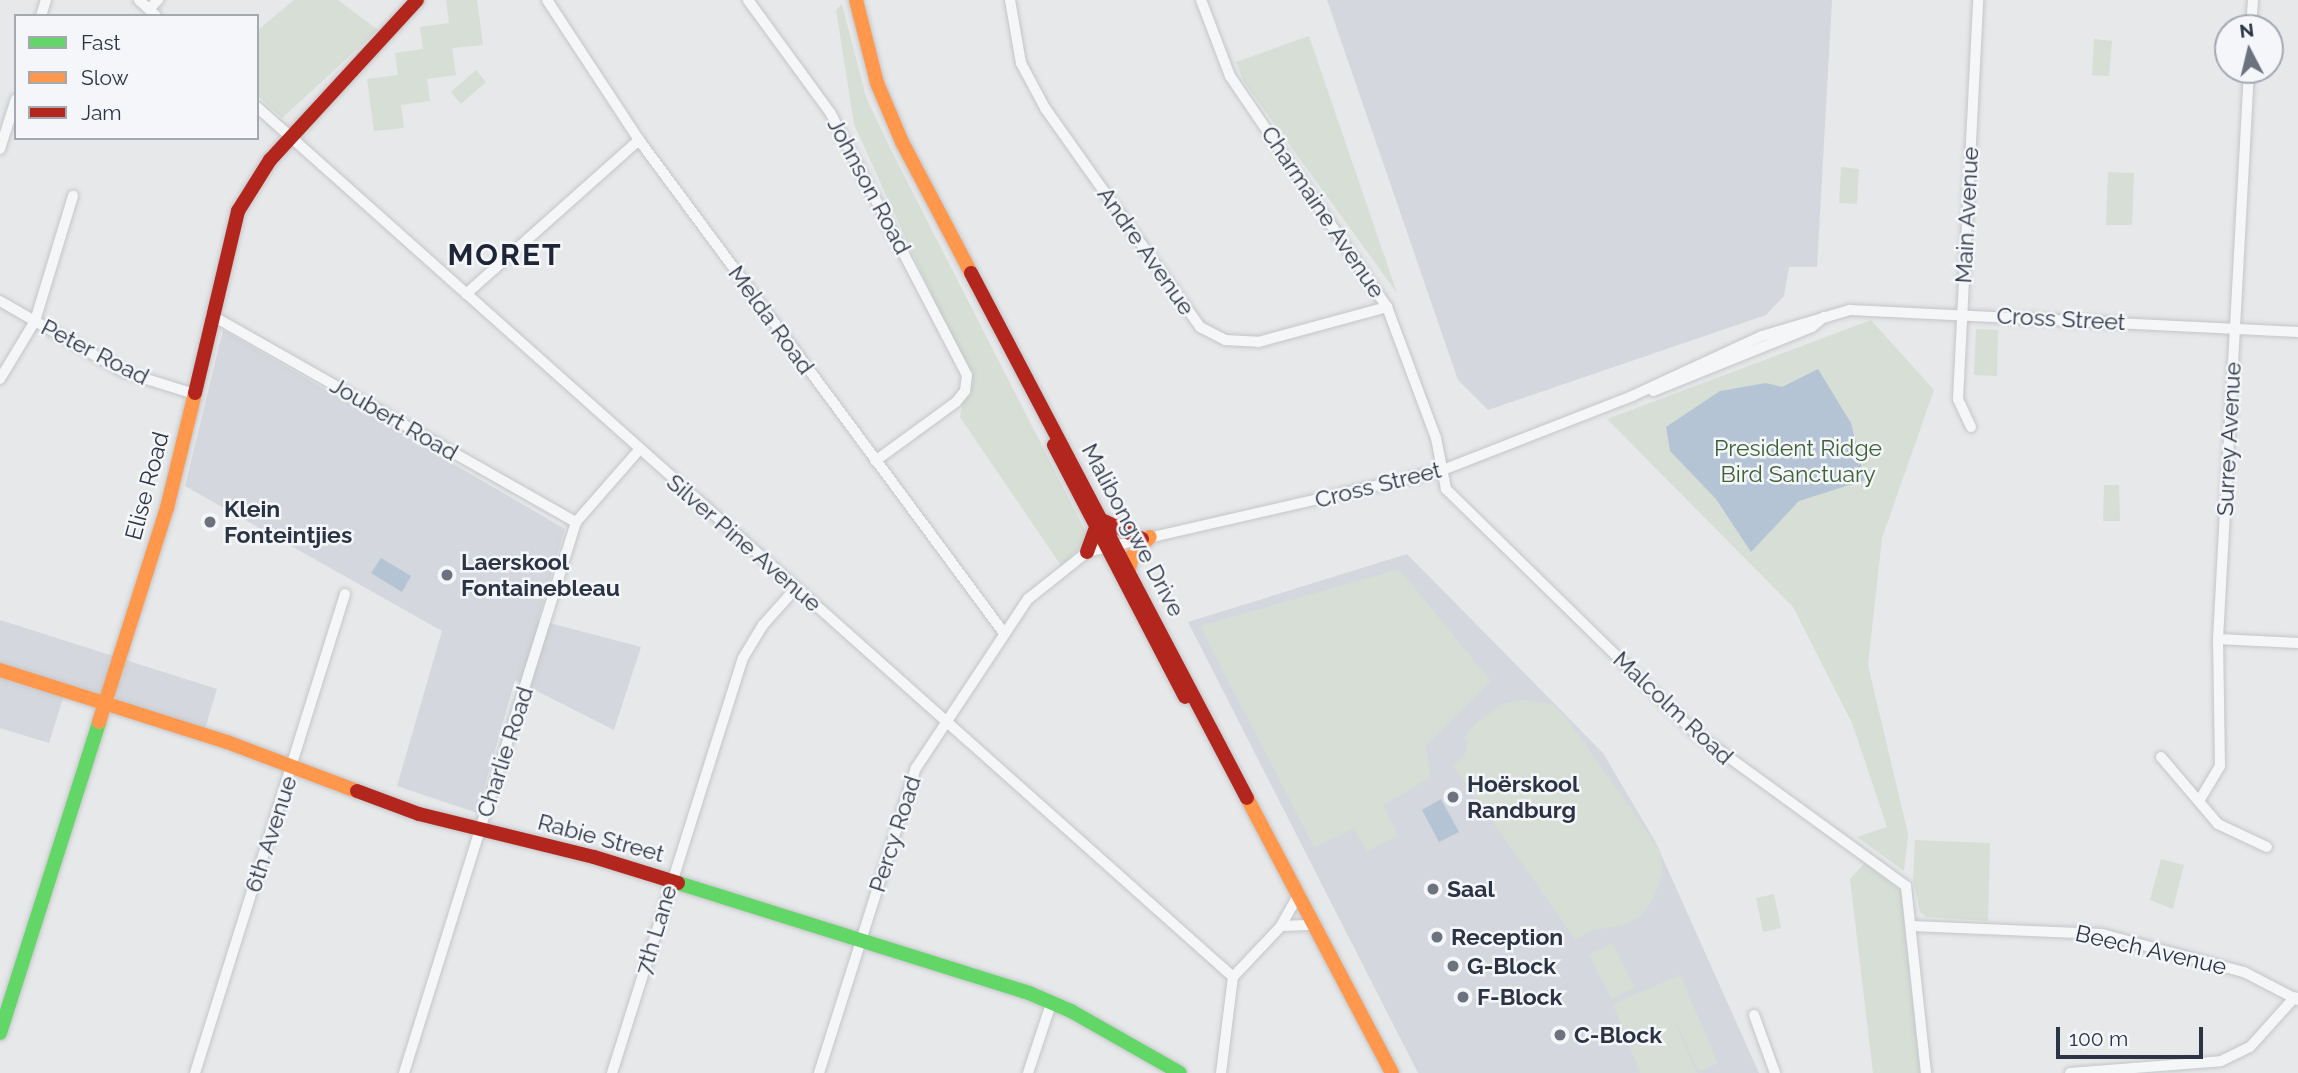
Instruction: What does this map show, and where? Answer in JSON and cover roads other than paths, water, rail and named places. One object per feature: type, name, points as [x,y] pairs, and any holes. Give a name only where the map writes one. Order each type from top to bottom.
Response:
[{"type":"main road","name":"Elise Road","points":[[0,1033],[167,508],[238,211],[257,176],[290,136],[417,0]]},
{"type":"main road","name":"Malibongwe Drive","points":[[850,0],[873,86],[898,145],[1099,525]]},
{"type":"main road","name":"Malibongwe Drive","points":[[856,0],[877,83],[902,142],[1109,545],[1386,1073]]},
{"type":"main road","points":[[1087,552],[1099,525],[1146,538],[1132,556],[1129,569]]},
{"type":"main road","name":"Malibongwe Drive","points":[[1109,545],[1129,569],[1392,1073]]},
{"type":"main road","name":"Rabie Street","points":[[0,670],[292,766],[419,814],[594,857],[1052,1001],[1180,1073]]},
{"type":"street","points":[[139,0],[153,12],[158,0]]},
{"type":"street","name":"Melda Road","points":[[547,0],[639,140],[1004,633]]},
{"type":"street","name":"Johnson Road","points":[[748,0],[835,121],[964,366],[967,385],[956,402],[875,461]]},
{"type":"street","name":"Andre Avenue","points":[[1010,0],[1021,63],[1045,108],[1200,327],[1225,340],[1258,342],[1387,307]]},
{"type":"street","name":"Charmaine Avenue","points":[[1201,0],[1230,76],[1387,307],[1436,438],[1440,471]]},
{"type":"street","name":"Main Avenue","points":[[1971,427],[1958,399],[1978,0]]},
{"type":"street","name":"Surrey Avenue","points":[[2199,802],[2220,766],[2218,639],[2248,84]]},
{"type":"street","points":[[0,149],[14,105]]},
{"type":"street","name":"Silver Pine Avenue","points":[[259,109],[1233,977]]},
{"type":"street","points":[[466,294],[639,140]]},
{"type":"street","points":[[0,379],[35,321],[73,196]]},
{"type":"street","name":"Peter Road","points":[[0,301],[124,372],[194,394]]},
{"type":"street","name":"Cross Street","points":[[1109,545],[1440,471],[1812,327],[1825,317],[1863,308],[2298,332]]},
{"type":"street","name":"Joubert Road","points":[[211,315],[576,522]]},
{"type":"street","name":"Charlie Road","points":[[404,1073],[576,522],[639,450]]},
{"type":"street","name":"Malcolm Road","points":[[1440,471],[1450,493],[1694,732],[1740,769],[1897,876],[1908,891],[1926,1073]]},
{"type":"street","name":"Percy Road","points":[[819,1073],[911,781],[1004,633],[1038,588],[1087,552],[1109,545]]},
{"type":"street","name":"7th Lane","points":[[612,1073],[743,658],[763,625],[796,588]]},
{"type":"street","name":"6th Avenue","points":[[195,1073],[345,594]]},
{"type":"street","points":[[2218,639],[2298,643]]},
{"type":"street","points":[[2161,757],[2218,824],[2267,847]]},
{"type":"street","points":[[1221,1073],[1233,977],[1281,926],[1296,899]]},
{"type":"street","points":[[1281,926],[1308,925]]},
{"type":"street","name":"Beech Avenue","points":[[1912,926],[2102,934],[2231,968],[2296,998]]},
{"type":"street","points":[[2070,1073],[2221,1061],[2261,1038],[2296,998]]},
{"type":"street","points":[[1028,1073],[1052,1001]]},
{"type":"street","points":[[1754,1015],[1776,1073]]},
{"type":"water","points":[[1818,369],[1851,423],[1865,480],[1799,501],[1751,552],[1716,499],[1670,451],[1666,427],[1720,391],[1766,383],[1782,387]]},
{"type":"water","points":[[381,558],[411,576],[402,592],[371,573]]},
{"type":"water","points":[[1441,799],[1459,832],[1439,842],[1422,810]]},
{"type":"place","name":"Klein Fonteintjies","points":[[210,522]]},
{"type":"place","name":"Laerskool Fontainebleau","points":[[447,575]]},
{"type":"place","name":"Hoërskool Randburg","points":[[1453,797]]},
{"type":"place","name":"Saal","points":[[1433,889]]},
{"type":"place","name":"Reception","points":[[1437,937]]},
{"type":"place","name":"G-Block","points":[[1453,966]]},
{"type":"place","name":"F-Block","points":[[1463,997]]},
{"type":"place","name":"C-Block","points":[[1560,1035]]},
{"type":"district","name":"MORET","points":[[505,255]]},
{"type":"park label","name":"President Ridge Bird Sanctuary","points":[[1798,461]]}]
